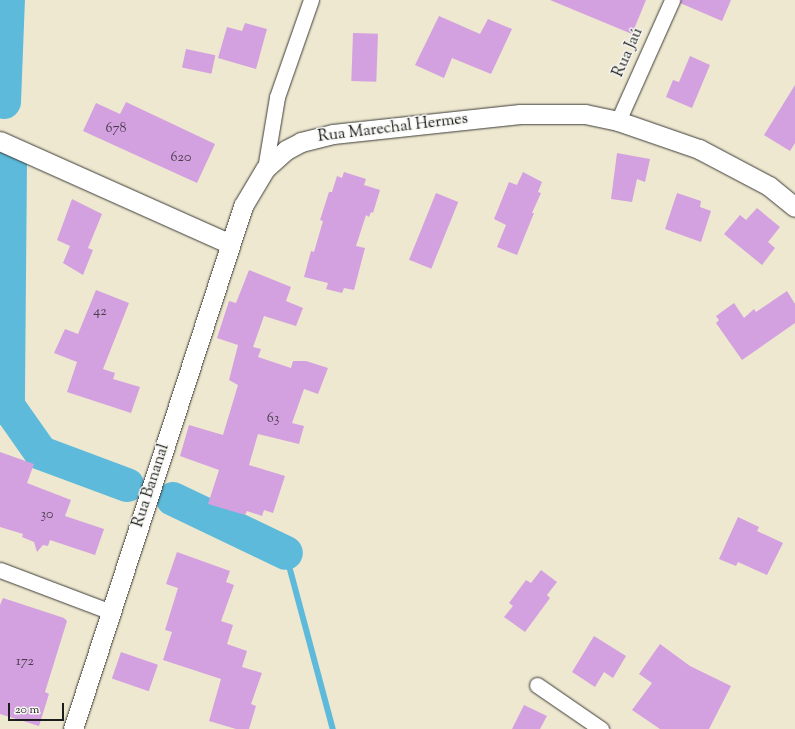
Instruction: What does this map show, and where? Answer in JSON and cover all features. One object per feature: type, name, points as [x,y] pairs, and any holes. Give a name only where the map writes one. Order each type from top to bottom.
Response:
[{"type":"street","points":[[265,169],[277,97],[311,0]]},
{"type":"street","name":"Rua Jaú","points":[[618,121],[672,0]]},
{"type":"street","name":"Rua Marechal Hermes","points":[[230,244],[249,194],[265,169],[286,150],[301,142],[333,134],[546,112],[585,114],[618,121],[675,140],[727,163],[769,186],[795,207]]},
{"type":"street","points":[[0,141],[230,244]]},
{"type":"street","name":"Rua Bananal","points":[[74,729],[230,244]]},
{"type":"street","points":[[0,570],[111,612]]},
{"type":"street","points":[[537,685],[601,729]]},
{"type":"building","points":[[550,0],[646,0],[632,34]]},
{"type":"building","points":[[681,0],[731,0],[722,21],[680,3]]},
{"type":"building","points":[[439,16],[480,34],[488,19],[512,29],[491,74],[452,58],[444,78],[415,65]]},
{"type":"building","points":[[245,23],[267,29],[256,69],[218,58],[227,27],[242,31]]},
{"type":"building","points":[[353,33],[378,34],[376,82],[351,81]]},
{"type":"building","points":[[186,49],[215,55],[211,74],[182,68]]},
{"type":"building","points":[[690,56],[710,65],[692,108],[666,97],[673,80],[679,82]]},
{"type":"building","points":[[795,85],[795,143],[790,151],[764,135]]},
{"type":"building","points":[[126,102],[215,144],[197,183],[83,131],[96,103],[120,114]]},
{"type":"building","points":[[617,153],[650,159],[645,182],[637,179],[632,202],[611,199]]},
{"type":"building","points":[[344,172],[366,179],[364,185],[380,190],[373,213],[371,212],[369,217],[366,215],[356,246],[365,248],[354,290],[344,288],[342,293],[326,289],[328,283],[304,277],[311,251],[314,252],[323,221],[320,220],[329,192],[332,192],[337,176],[342,178]]},
{"type":"building","points":[[523,172],[542,182],[538,192],[541,193],[517,255],[497,247],[506,225],[494,219],[509,182],[517,185]]},
{"type":"building","points":[[436,193],[458,202],[431,269],[409,260]]},
{"type":"building","points":[[677,193],[701,201],[700,207],[711,211],[701,242],[665,229]]},
{"type":"building","points":[[72,199],[102,214],[88,248],[93,250],[83,275],[63,263],[70,246],[57,240]]},
{"type":"building","points":[[757,208],[780,227],[768,242],[775,248],[762,265],[724,234],[740,215],[746,220]]},
{"type":"building","points":[[249,270],[291,287],[286,301],[303,308],[296,326],[264,316],[253,347],[261,349],[258,357],[291,368],[293,361],[306,361],[328,368],[318,394],[304,389],[292,423],[304,426],[299,444],[258,434],[249,465],[285,476],[273,513],[264,510],[262,516],[247,511],[245,515],[208,504],[219,470],[180,456],[189,425],[223,435],[238,385],[229,380],[238,345],[217,338],[229,301],[236,303]]},
{"type":"building","points":[[96,290],[129,303],[103,369],[115,373],[113,379],[140,387],[131,413],[67,392],[77,362],[54,353],[65,329],[78,334]]},
{"type":"building","points":[[787,291],[795,304],[795,323],[742,360],[716,323],[719,320],[716,316],[734,303],[744,318],[754,309],[756,312]]},
{"type":"building","points":[[0,452],[34,464],[27,483],[71,500],[65,516],[104,529],[95,555],[50,540],[48,546],[43,545],[37,552],[34,542],[22,537],[23,534],[0,527]]},
{"type":"building","points":[[738,517],[759,527],[757,531],[783,543],[767,575],[738,562],[736,566],[719,559]]},
{"type":"building","points":[[177,552],[230,571],[226,582],[234,585],[221,621],[233,625],[227,644],[247,651],[242,667],[262,673],[251,704],[256,706],[249,729],[236,729],[209,721],[221,679],[163,660],[172,632],[165,630],[178,588],[166,584]]},
{"type":"building","points":[[541,570],[557,582],[547,595],[550,598],[525,632],[504,617],[513,606],[509,603],[526,580],[531,583]]},
{"type":"building","points":[[3,598],[64,618],[67,621],[45,692],[49,694],[39,726],[0,714],[0,605]]},
{"type":"building","points":[[594,636],[626,656],[613,678],[604,672],[595,687],[572,672]]},
{"type":"building","points":[[660,644],[690,666],[731,686],[709,729],[660,729],[632,710],[652,683],[639,674]]},
{"type":"building","points":[[121,652],[158,665],[149,691],[112,678]]},
{"type":"building","points":[[524,705],[547,716],[540,729],[512,729]]},
{"type":"waterway","points":[[4,102],[8,0]]},
{"type":"waterway","points":[[10,162],[8,406],[41,453],[127,485]]},
{"type":"waterway","points":[[173,499],[286,553]]},
{"type":"waterway","points":[[286,553],[333,729]]}]
